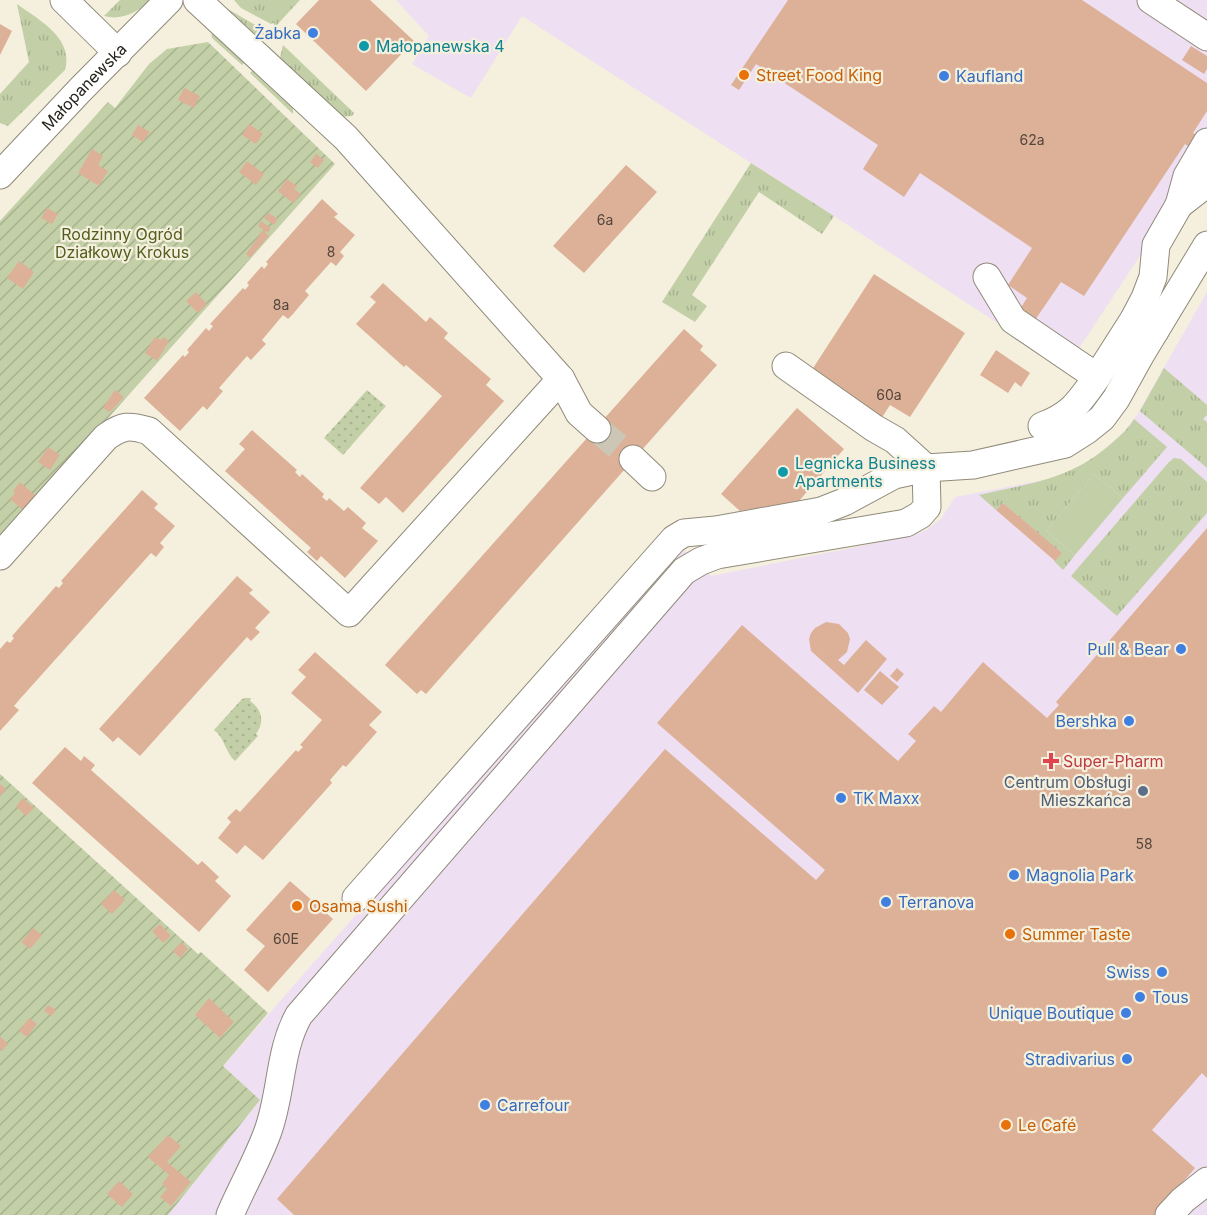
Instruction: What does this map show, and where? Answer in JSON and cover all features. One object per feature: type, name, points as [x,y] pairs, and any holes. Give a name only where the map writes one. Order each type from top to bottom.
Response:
[{"type":"street","points":[[64,0],[118,53]]},
{"type":"street","name":"Małopanewska","points":[[0,175],[169,0]]},
{"type":"street","points":[[196,0],[346,138],[561,379],[579,413],[597,429]]},
{"type":"street","points":[[1151,0],[1207,37]]},
{"type":"street","points":[[356,898],[674,539],[684,533],[716,530],[820,511],[844,502],[894,475],[926,468],[973,465],[1047,450],[1065,444],[1102,418],[1116,399],[1144,325],[1146,298],[1153,277],[1156,245],[1179,205],[1187,176],[1207,142]]},
{"type":"street","points":[[1179,205],[1207,183]]},
{"type":"street","points":[[1042,426],[1060,419],[1076,406],[1097,377],[1144,325],[1178,292],[1207,245]]},
{"type":"street","points":[[987,277],[1013,321],[1097,377]]},
{"type":"street","points":[[1153,277],[1178,292]]},
{"type":"street","points":[[234,1213],[268,1131],[286,1044],[291,1028],[299,1015],[684,571],[717,555],[906,523],[920,515],[927,507],[926,468],[895,440],[786,366]]},
{"type":"street","points":[[0,556],[106,437],[130,426],[149,431],[349,613],[561,379]]},
{"type":"street","points":[[1169,1215],[1183,1200],[1207,1181]]},
{"type":"shaded area","points":[[396,0],[1207,0],[1207,154],[1066,368],[522,16],[471,98],[412,64],[429,36]]},
{"type":"shaded area","name":"Magnolia Park","points":[[1207,292],[1207,1215],[168,1215],[260,1100],[223,1066],[680,546],[711,576],[906,537],[925,531],[941,519],[955,497],[1054,478],[1076,469],[1091,460],[1123,433],[1137,415]]},
{"type":"green space","points":[[120,0],[150,0],[129,14],[117,17],[104,16]]},
{"type":"green space","points":[[234,0],[300,0],[275,27],[274,23],[271,24],[241,8]]},
{"type":"green space","points":[[17,4],[53,31],[60,39],[66,59],[65,70],[8,126],[0,123],[0,94],[29,62]]},
{"type":"green space","points":[[228,9],[269,33],[255,36],[226,10]]},
{"type":"green space","points":[[211,31],[245,62],[242,65],[212,38]]},
{"type":"green space","name":"Rodzinny Ogród Działkowy Krokus","points":[[208,42],[335,164],[0,539],[0,221],[108,102],[115,108],[149,64],[167,49]]},
{"type":"green space","points":[[283,45],[354,113],[352,116],[340,117],[280,58]]},
{"type":"green space","points":[[253,70],[293,102],[293,114],[250,73]]},
{"type":"green space","points":[[751,163],[834,216],[822,234],[759,192],[692,295],[707,306],[695,322],[662,302]]},
{"type":"green space","points":[[1164,368],[1207,405],[1207,415],[1203,419],[1207,422],[1207,468],[1140,411]]},
{"type":"green space","points":[[367,390],[386,406],[343,455],[324,438]]},
{"type":"green space","points":[[1134,419],[1167,447],[1123,498],[1094,474],[1046,531],[1075,555],[1063,570],[1054,561],[1061,553],[1003,503],[996,510],[979,495],[1065,473],[1081,465],[1112,443]]},
{"type":"green space","points":[[1174,458],[1181,459],[1207,482],[1207,513],[1117,616],[1071,576]]},
{"type":"green space","points":[[1094,474],[1123,498],[1075,555],[1046,531]]},
{"type":"green space","points":[[251,698],[250,701],[260,712],[261,725],[256,734],[258,736],[235,761],[221,737],[214,730],[242,699]]},
{"type":"green space","points":[[0,774],[198,954],[201,952],[268,1013],[223,1066],[260,1100],[168,1215],[0,1215]]},
{"type":"building","name":"Małopanewska 4","points":[[319,0],[370,0],[414,41],[366,91],[296,24]]},
{"type":"building","points":[[788,0],[1082,0],[1207,83],[1207,111],[1193,133],[1197,135],[1189,147],[1185,144],[1084,296],[1061,282],[1033,323],[1018,312],[1027,298],[1008,285],[1032,248],[920,173],[904,197],[863,169],[878,145],[756,64],[739,90],[731,85]]},
{"type":"building","points":[[0,24],[12,31],[0,55]]},
{"type":"building","points":[[1191,46],[1207,56],[1207,69],[1204,74],[1182,60]]},
{"type":"building","points":[[184,88],[200,96],[194,108],[178,100]]},
{"type":"building","points":[[249,124],[263,134],[256,144],[242,135]]},
{"type":"building","points":[[138,125],[150,132],[143,142],[132,135]]},
{"type":"building","points":[[92,149],[103,156],[98,165],[108,171],[99,186],[78,173]]},
{"type":"building","points":[[316,154],[324,160],[318,168],[310,162]]},
{"type":"building","points":[[247,161],[264,174],[256,185],[239,172]]},
{"type":"building","points":[[626,165],[657,192],[584,273],[553,246]]},
{"type":"building","points":[[287,179],[297,186],[294,189],[301,194],[293,203],[278,191]]},
{"type":"building","points":[[322,199],[338,214],[334,217],[355,235],[340,252],[344,256],[336,266],[331,262],[305,291],[309,295],[293,314],[288,319],[283,315],[262,340],[266,344],[251,360],[247,356],[219,388],[223,391],[207,410],[203,406],[180,431],[144,398],[183,355],[185,357],[189,352],[187,350],[206,328],[209,331],[213,326],[210,324],[243,288],[245,290],[249,285],[247,283],[262,266],[264,269],[268,264],[266,262]]},
{"type":"building","points":[[47,208],[58,214],[52,224],[41,218]]},
{"type":"building","points":[[268,213],[278,219],[274,225],[264,218]]},
{"type":"building","points":[[261,221],[271,228],[268,233],[258,226]]},
{"type":"building","points":[[263,230],[269,236],[250,258],[246,254]]},
{"type":"building","points":[[19,261],[34,272],[23,289],[7,278]]},
{"type":"building","points":[[874,274],[965,333],[910,417],[890,405],[879,422],[808,376]]},
{"type":"building","points":[[383,283],[426,322],[430,317],[448,333],[444,338],[491,379],[486,385],[504,401],[403,513],[386,497],[379,504],[360,488],[442,396],[406,365],[404,367],[356,324],[376,302],[370,297]]},
{"type":"building","points":[[196,292],[207,304],[198,313],[186,301]]},
{"type":"building","points":[[684,329],[703,346],[700,350],[717,365],[426,694],[421,690],[417,694],[385,665]]},
{"type":"building","points":[[155,337],[161,340],[163,337],[169,341],[157,361],[145,353]]},
{"type":"building","points":[[996,350],[1030,373],[1021,387],[1015,382],[1008,393],[980,375]]},
{"type":"building","points":[[115,390],[124,397],[110,412],[103,408]]},
{"type":"building","name":"Legnicka Business Apartments","points":[[797,408],[844,449],[799,501],[740,511],[721,494]]},
{"type":"building","points":[[252,430],[297,470],[295,472],[300,477],[302,474],[324,494],[322,497],[327,501],[329,498],[344,511],[348,507],[366,523],[362,528],[378,541],[345,578],[321,556],[317,561],[307,552],[311,548],[225,471],[245,449],[239,444]]},
{"type":"building","points":[[48,447],[60,455],[50,470],[38,462]]},
{"type":"building","points":[[20,482],[35,495],[23,510],[10,499]]},
{"type":"building","points":[[142,490],[158,504],[154,508],[175,526],[160,543],[164,547],[156,557],[151,553],[19,700],[14,706],[19,710],[0,731],[0,649],[7,641],[10,643],[14,638],[12,636],[56,586],[59,588],[63,583],[61,581]]},
{"type":"building","points":[[1003,503],[1062,553],[1055,561],[996,510]]},
{"type":"building","name":"Magnolia Park","points":[[1207,528],[1207,1078],[1202,1073],[1152,1130],[1195,1168],[1155,1215],[294,1215],[277,1199],[665,749],[816,880],[825,870],[657,723],[742,625],[898,761],[916,741],[908,734],[934,706],[941,712],[983,662],[1047,718],[1059,705],[1056,702]]},
{"type":"building","points":[[237,576],[253,590],[249,593],[270,612],[255,628],[260,632],[251,641],[247,637],[140,756],[118,737],[113,742],[99,729]]},
{"type":"building","points":[[826,622],[839,624],[848,633],[850,639],[847,652],[838,660],[844,665],[866,640],[887,659],[858,693],[811,651],[809,639],[811,633]]},
{"type":"building","points":[[315,652],[382,712],[369,725],[377,732],[346,767],[343,765],[330,780],[332,783],[263,860],[245,845],[237,854],[218,838],[231,822],[227,818],[236,809],[240,812],[296,750],[298,752],[303,747],[300,745],[322,720],[291,693],[306,677],[298,670]]},
{"type":"building","points":[[897,668],[904,674],[897,682],[890,676]]},
{"type":"building","points":[[880,671],[899,687],[882,705],[864,690]]},
{"type":"building","points":[[65,747],[81,761],[84,756],[95,765],[91,770],[198,865],[202,861],[219,877],[215,881],[231,896],[199,932],[32,783]]},
{"type":"building","points":[[0,784],[6,789],[0,796]]},
{"type":"building","points":[[23,798],[34,808],[26,816],[16,806]]},
{"type":"building","points":[[290,881],[333,919],[268,992],[244,970],[265,946],[246,930]]},
{"type":"building","points":[[114,890],[125,900],[112,914],[101,904]]},
{"type":"building","points":[[160,924],[171,936],[163,943],[152,931]]},
{"type":"building","points":[[33,928],[42,935],[30,949],[21,942]]},
{"type":"building","points":[[181,942],[188,949],[180,958],[173,951]]},
{"type":"building","points":[[209,998],[234,1022],[220,1038],[195,1015]]},
{"type":"building","points":[[48,1005],[56,1010],[51,1016],[44,1011]]},
{"type":"building","points":[[29,1018],[37,1024],[27,1037],[19,1031]]},
{"type":"building","points":[[0,1036],[8,1044],[2,1051],[0,1049]]},
{"type":"building","points":[[168,1135],[181,1146],[167,1162],[191,1182],[171,1206],[160,1197],[167,1189],[162,1184],[169,1175],[148,1157]]},
{"type":"building","points":[[119,1181],[133,1194],[122,1207],[107,1194]]},
{"type":"tunnel","points":[[597,429],[633,459]]},
{"type":"place","name":"Żabka","points":[[313,33]]},
{"type":"place","name":"Małopanewska 4","points":[[364,46]]},
{"type":"place","name":"Street Food King","points":[[744,75]]},
{"type":"place","name":"Kaufland","points":[[944,76]]},
{"type":"place","name":"Legnicka Business Apartments","points":[[783,472]]},
{"type":"place","name":"Pull & Bear","points":[[1181,649]]},
{"type":"place","name":"Bershka","points":[[1129,721]]},
{"type":"place","name":"Super-Pharm","points":[[1051,761]]},
{"type":"place","name":"Centrum Obsługi Mieszkańca","points":[[1143,791]]},
{"type":"place","name":"TK Maxx","points":[[841,798]]},
{"type":"place","name":"Magnolia Park","points":[[1014,875]]},
{"type":"place","name":"Terranova","points":[[886,902]]},
{"type":"place","name":"Osama Sushi","points":[[297,906]]},
{"type":"place","name":"Summer Taste","points":[[1010,934]]},
{"type":"place","name":"Swiss","points":[[1162,972]]},
{"type":"place","name":"Tous","points":[[1140,997]]},
{"type":"place","name":"Unique Boutique","points":[[1126,1013]]},
{"type":"place","name":"Stradivarius","points":[[1127,1059]]},
{"type":"place","name":"Carrefour","points":[[485,1105]]},
{"type":"place","name":"Le Café","points":[[1006,1125]]}]
